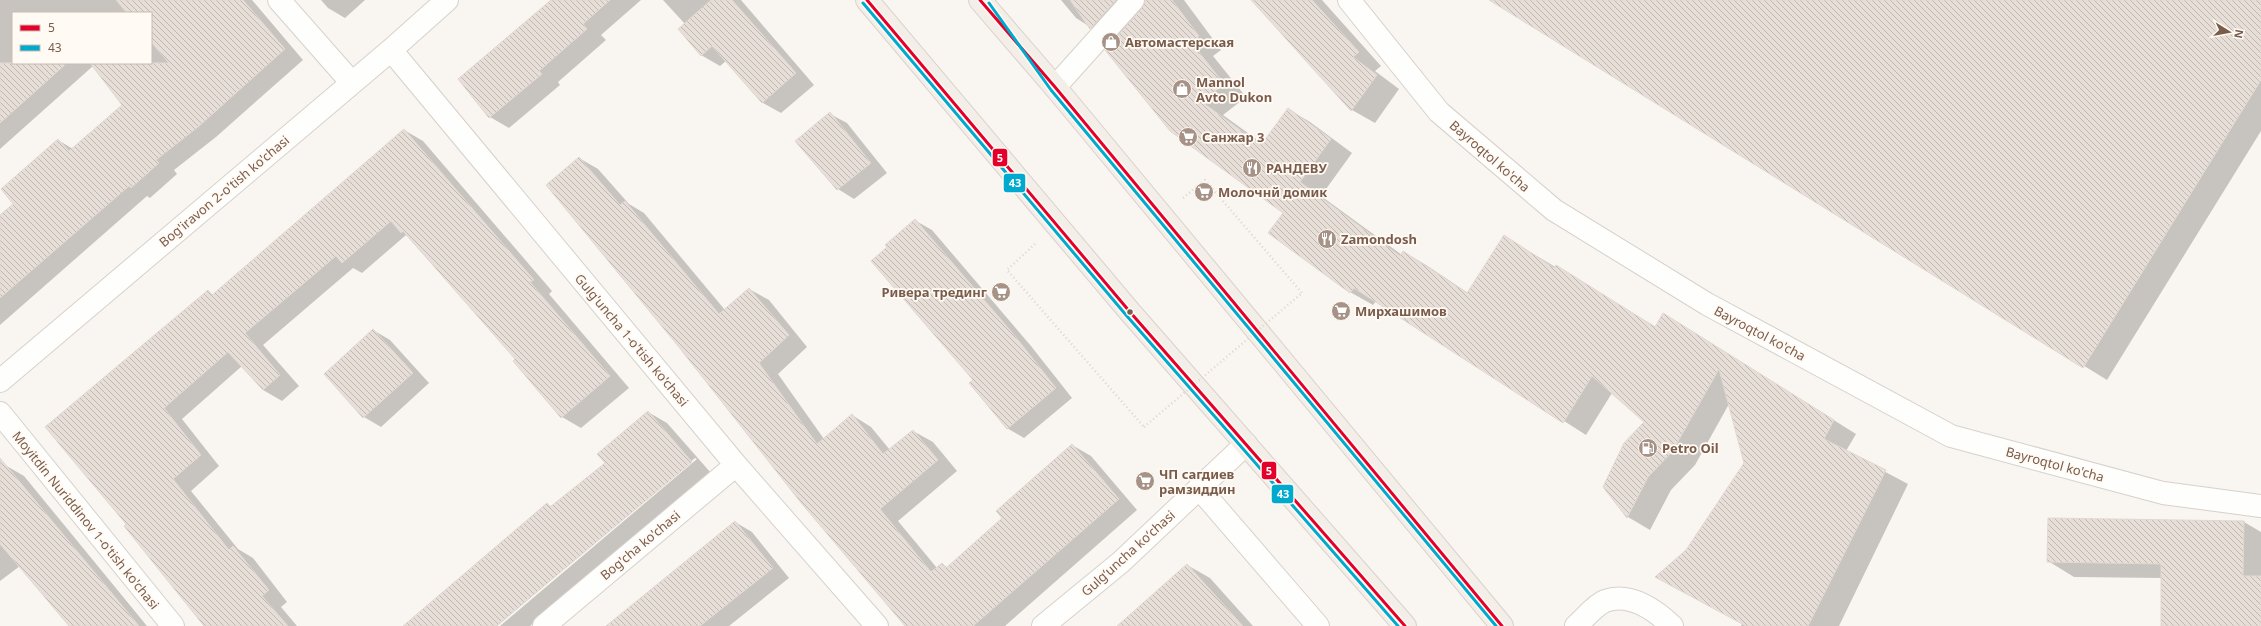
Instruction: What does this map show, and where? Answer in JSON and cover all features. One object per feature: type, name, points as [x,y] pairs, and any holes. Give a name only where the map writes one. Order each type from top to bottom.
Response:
[{"type":"main road","points":[[867,0],[1056,224],[1402,624]]},
{"type":"main road","points":[[980,0],[1055,87],[1502,626]]},
{"type":"main road","points":[[994,0],[1055,87]]},
{"type":"street","points":[[279,0],[352,84]]},
{"type":"street","name":"Bog'iravon 2-o'tish ko'chasi","points":[[0,381],[352,84],[447,0]]},
{"type":"street","points":[[1055,87],[1133,0]]},
{"type":"street","name":"Bayroqtol ko'cha","points":[[1349,0],[1439,112],[1548,205],[1707,304],[1951,436],[2163,493],[2261,506]]},
{"type":"street","name":"Gulg'uncha 1-o'tish ko'chasi","points":[[391,50],[736,465],[877,626]]},
{"type":"street","name":"Moyitdin Nuriddinov 1-o'tish ko'chasi","points":[[0,413],[173,626]]},
{"type":"street","name":"Gulgʻuncha koʻchasi","points":[[1043,626],[1121,562],[1246,444]]},
{"type":"street","name":"Bog'cha ko'chasi","points":[[544,626],[736,465]]},
{"type":"street","points":[[1199,488],[1318,626]]},
{"type":"street","points":[[1576,626],[1604,602],[1614,600],[1635,602],[1644,605],[1657,612],[1672,626]]},
{"type":"path","points":[[1056,224],[1007,270],[1144,427],[1302,293],[1205,180]]},
{"type":"building","points":[[116,0],[243,0],[285,49],[198,127],[156,160],[159,163],[131,188],[129,186],[0,298],[0,215],[13,204],[1,189],[58,139],[69,151],[122,105],[91,64],[169,63],[152,43],[152,12],[126,12]]},
{"type":"building","points":[[551,0],[610,0],[583,24],[587,29],[539,71],[542,74],[489,118],[458,79]]},
{"type":"building","points":[[711,0],[732,0],[796,73],[762,103],[712,46],[701,56],[678,29]]},
{"type":"building","points":[[1070,0],[1116,0],[1090,29]]},
{"type":"building","points":[[1145,0],[1172,0],[1199,36],[1192,43],[1224,84],[1202,102],[1261,145],[1288,108],[1331,139],[1300,182],[1400,256],[1403,251],[1467,293],[1504,235],[1554,268],[1556,265],[1655,327],[1663,313],[1834,420],[1824,439],[1886,470],[1808,626],[1746,626],[1655,577],[1686,550],[1744,463],[1719,369],[1672,452],[1648,477],[1627,518],[1603,487],[1624,443],[1644,422],[1592,376],[1563,423],[1354,288],[1350,293],[1268,233],[1283,213],[1170,131],[1105,50],[1142,8]]},
{"type":"building","points":[[1251,0],[1312,0],[1359,52],[1353,57],[1377,75],[1351,111]]},
{"type":"building","points":[[1489,0],[2261,0],[2261,80],[2083,368]]},
{"type":"building","points":[[0,63],[66,64],[0,123]]},
{"type":"building","points":[[830,112],[871,163],[837,190],[795,141]]},
{"type":"building","points":[[404,129],[534,280],[530,282],[610,376],[561,418],[513,361],[515,359],[403,231],[401,233],[391,221],[342,263],[336,256],[245,333],[280,375],[263,390],[228,352],[164,408],[201,455],[173,479],[229,550],[233,546],[269,590],[262,596],[288,626],[204,626],[124,526],[126,524],[45,427],[208,290],[212,295]]},
{"type":"building","points":[[579,157],[620,205],[625,201],[719,314],[749,288],[789,335],[759,363],[817,444],[852,414],[883,454],[913,430],[938,460],[880,509],[931,572],[942,563],[946,568],[1002,518],[996,511],[1072,444],[1119,499],[973,626],[905,626],[802,504],[678,346],[546,185]]},
{"type":"building","points":[[915,219],[1015,336],[1056,388],[1007,429],[969,383],[973,380],[871,261],[887,247],[885,245]]},
{"type":"building","points":[[373,329],[413,373],[363,418],[324,374]]},
{"type":"building","points":[[648,411],[692,462],[496,626],[403,626],[547,503],[550,507],[605,463],[597,454]]},
{"type":"building","points":[[0,458],[139,626],[69,626],[0,544]]},
{"type":"building","points":[[2048,518],[2244,521],[2243,576],[2261,576],[2261,626],[2161,626],[2161,564],[2047,562]]},
{"type":"building","points":[[735,521],[773,568],[700,626],[606,626]]},
{"type":"building","points":[[1187,564],[1243,626],[1117,626]]},
{"type":"transit line","name":"5","points":[[867,0],[1130,312],[1405,626]]},
{"type":"transit line","name":"5","points":[[980,0],[1055,87],[1502,626]]},
{"type":"transit line","name":"43","points":[[863,3],[1126,315],[1398,626]]},
{"type":"transit line","name":"43","points":[[989,3],[1051,90],[1496,626]]},
{"type":"place","name":"Автомастерская","points":[[1111,42]]},
{"type":"place","name":"Mannol Avto Dukon","points":[[1182,89]]},
{"type":"place","name":"Санжар 3","points":[[1188,137]]},
{"type":"place","name":"РАНДЕВУ","points":[[1252,168]]},
{"type":"place","name":"Молочнй домик","points":[[1204,192]]},
{"type":"place","name":"Zamondosh","points":[[1327,239]]},
{"type":"place","name":"Ривера трединг","points":[[1001,292]]},
{"type":"place","name":"Мирхашимов","points":[[1341,311]]},
{"type":"place","name":"Petro Oil","points":[[1648,448]]},
{"type":"place","name":"ЧП сагдиев рамзиддин","points":[[1145,481]]}]
